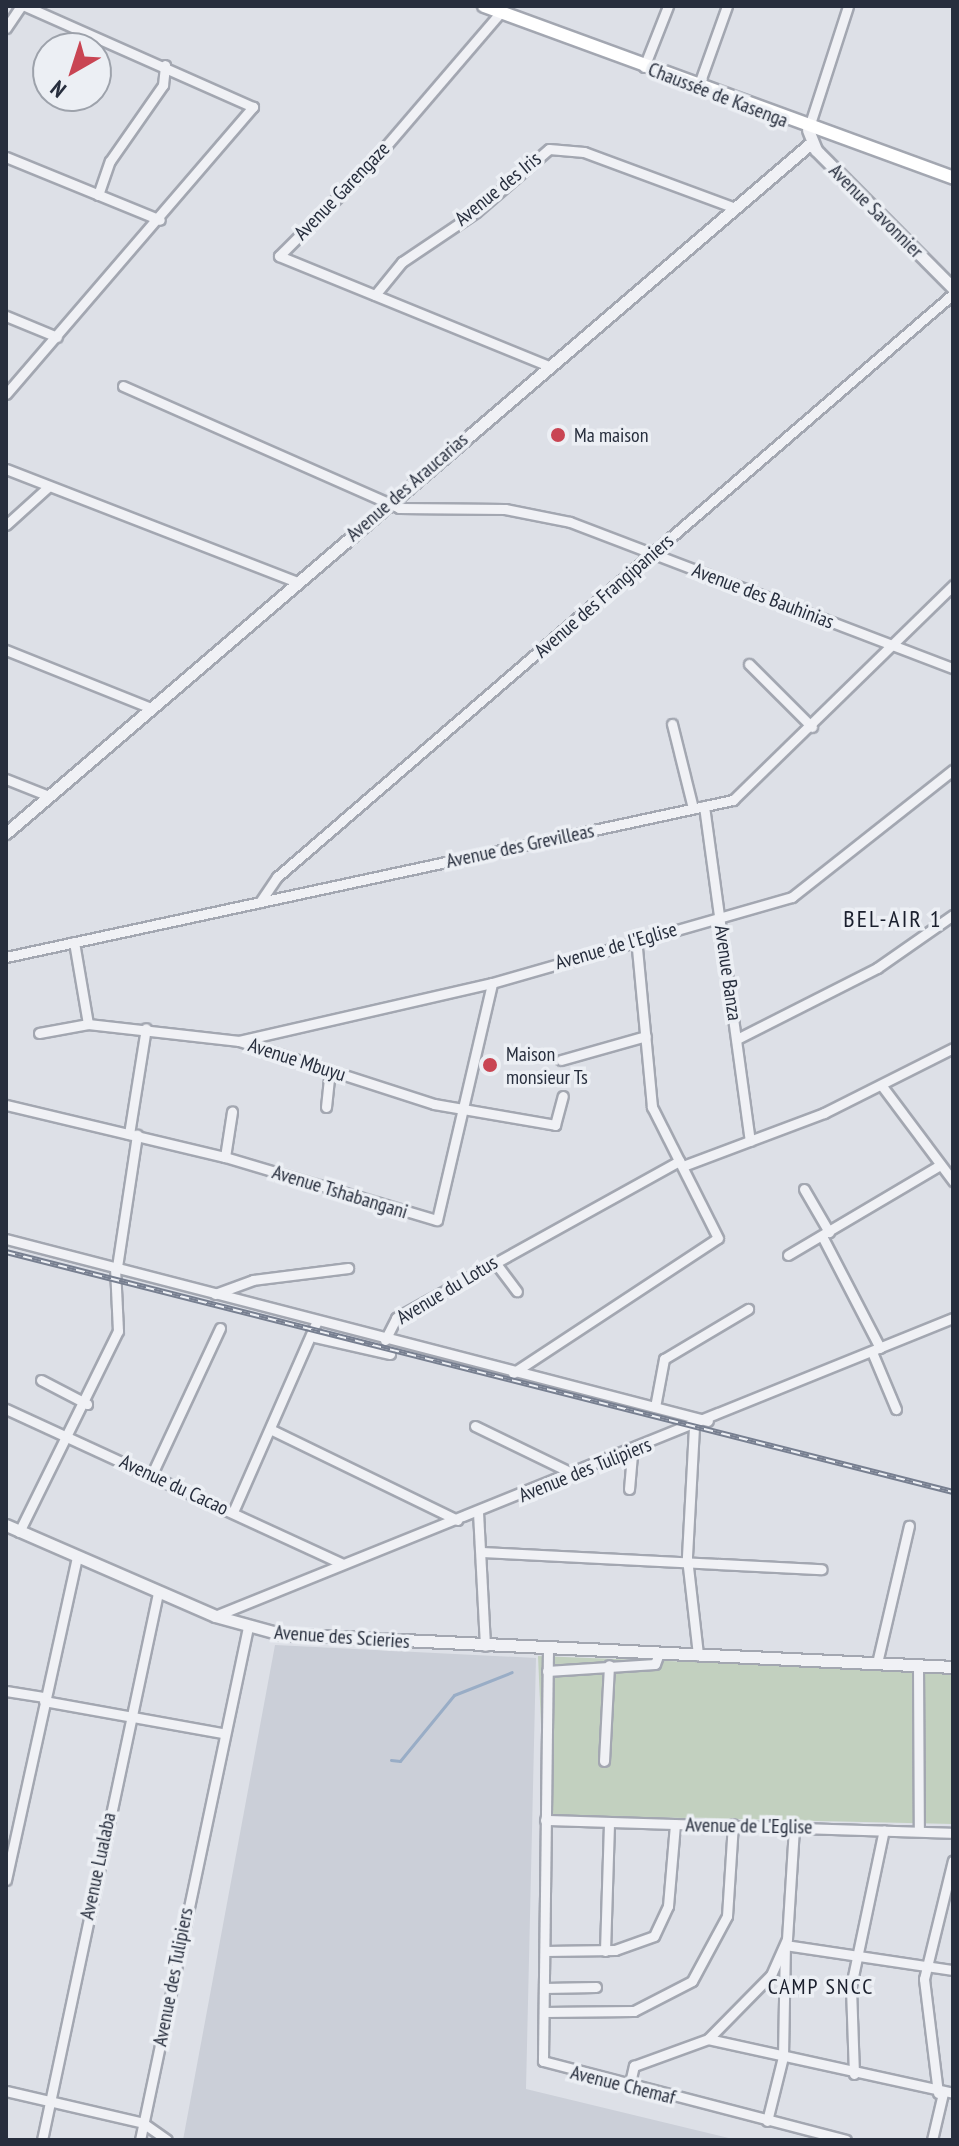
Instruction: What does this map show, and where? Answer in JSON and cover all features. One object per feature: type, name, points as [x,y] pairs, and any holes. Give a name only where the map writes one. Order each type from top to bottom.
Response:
[{"type":"main road","name":"Chaussée de Kasenga","points":[[484,6],[808,130],[953,178]]},
{"type":"street","points":[[6,28],[23,6],[245,98],[251,116],[6,394]]},
{"type":"street","points":[[644,67],[668,6]]},
{"type":"street","points":[[698,87],[727,6]]},
{"type":"street","points":[[810,144],[808,130],[848,6]]},
{"type":"street","name":"Avenue Garengaze","points":[[500,13],[369,166],[279,255],[548,366]]},
{"type":"street","points":[[98,195],[110,161],[163,85],[165,65]]},
{"type":"street","name":"Avenue des Araucarias","points":[[6,833],[810,144]]},
{"type":"street","name":"Avenue Savonnier","points":[[810,144],[953,288]]},
{"type":"street","name":"Avenue des Iris","points":[[375,295],[402,262],[483,207],[549,149],[584,152],[733,207]]},
{"type":"street","points":[[6,157],[160,220]]},
{"type":"street","name":"Avenue des Frangipaniers","points":[[260,902],[277,877],[953,294]]},
{"type":"street","points":[[6,316],[57,337]]},
{"type":"street","name":"Avenue des Bauhinias","points":[[123,386],[151,404],[410,511],[536,513],[953,668]]},
{"type":"street","points":[[6,469],[298,582]]},
{"type":"street","points":[[6,525],[48,487]]},
{"type":"street","name":"Avenue des Grevilleas","points":[[6,957],[704,806],[745,793],[953,585]]},
{"type":"street","points":[[6,650],[151,708]]},
{"type":"street","points":[[749,664],[812,727]]},
{"type":"street","points":[[672,724],[693,808]]},
{"type":"street","name":"Avenue de l'Eglise","points":[[239,1041],[492,983],[808,890],[953,770]]},
{"type":"street","points":[[6,779],[49,796]]},
{"type":"street","name":"Avenue Banza","points":[[704,806],[750,1141]]},
{"type":"street","points":[[737,1039],[877,968],[953,915]]},
{"type":"street","points":[[513,1373],[709,1244],[719,1234],[652,1107],[636,939]]},
{"type":"street","points":[[74,942],[88,1024]]},
{"type":"street","name":"Avenue Tshabangani","points":[[6,1105],[225,1157],[437,1220],[465,1111],[492,983]]},
{"type":"street","name":"Avenue Mbuyu","points":[[39,1033],[88,1024],[146,1028],[239,1041],[465,1111],[555,1125],[563,1096]]},
{"type":"street","points":[[19,1532],[87,1404],[118,1331],[116,1267],[146,1028]]},
{"type":"street","points":[[561,1060],[646,1036]]},
{"type":"street","name":"Avenue du Lotus","points":[[6,1239],[385,1340],[396,1318],[494,1261],[681,1164],[750,1141],[882,1086],[953,1048]]},
{"type":"street","points":[[326,1107],[330,1071]]},
{"type":"street","points":[[882,1086],[953,1181]]},
{"type":"street","points":[[225,1157],[232,1112]]},
{"type":"street","points":[[788,1255],[940,1165]]},
{"type":"street","points":[[804,1189],[876,1350],[896,1409]]},
{"type":"street","points":[[494,1261],[517,1291]]},
{"type":"street","points":[[215,1294],[253,1280],[348,1268]]},
{"type":"street","points":[[655,1407],[664,1359],[748,1309]]},
{"type":"street","name":"Avenue des Tulipiers","points":[[215,1616],[341,1563],[694,1427],[953,1318]]},
{"type":"street","points":[[233,1512],[315,1337],[317,1321]]},
{"type":"street","points":[[152,1474],[220,1328]]},
{"type":"street","points":[[315,1337],[390,1354]]},
{"type":"street","points":[[385,1340],[708,1421]]},
{"type":"street","points":[[41,1380],[87,1404]]},
{"type":"street","name":"Avenue du Cacao","points":[[6,1409],[341,1563]]},
{"type":"street","points":[[475,1426],[574,1474]]},
{"type":"street","points":[[694,1427],[687,1558],[698,1655]]},
{"type":"street","points":[[272,1430],[457,1520]]},
{"type":"street","points":[[629,1489],[632,1451]]},
{"type":"street","points":[[478,1512],[485,1646]]},
{"type":"street","name":"Avenue des Scieries","points":[[6,1525],[215,1616],[248,1627],[308,1637],[953,1667]]},
{"type":"street","points":[[877,1663],[909,1526]]},
{"type":"street","points":[[482,1552],[687,1558],[822,1569]]},
{"type":"street","points":[[6,1880],[77,1557]]},
{"type":"street","name":"Avenue Lualaba","points":[[42,2140],[158,1593]]},
{"type":"street","name":"Avenue des Tulipiers","points":[[140,2140],[221,1733],[248,1627]]},
{"type":"street","name":"Avenue Chemaf","points":[[548,1649],[545,2064],[846,2140]]},
{"type":"street","points":[[547,1671],[655,1664],[659,1653]]},
{"type":"street","points":[[604,1761],[609,1665]]},
{"type":"street","points":[[918,1665],[919,1829]]},
{"type":"street","points":[[6,1691],[221,1733]]},
{"type":"street","name":"Avenue de L'Eglise","points":[[545,1820],[919,1829],[953,1833]]},
{"type":"street","points":[[605,1951],[609,1823]]},
{"type":"street","points":[[545,1951],[605,1951],[642,1945],[664,1923],[675,1824]]},
{"type":"street","points":[[544,2012],[634,2011],[692,1981],[727,1916],[733,1824]]},
{"type":"street","points":[[767,2121],[783,2057],[785,1945],[794,1827]]},
{"type":"street","points":[[854,2074],[857,1955],[884,1830]]},
{"type":"street","points":[[932,2140],[945,2093],[925,1966],[953,1860]]},
{"type":"street","points":[[785,1945],[953,1970]]},
{"type":"street","points":[[629,2087],[637,2064],[708,2039],[761,1990],[785,1945]]},
{"type":"street","points":[[544,1988],[596,1987]]},
{"type":"street","points":[[708,2039],[945,2093]]},
{"type":"street","points":[[6,2091],[143,2123],[167,2140]]},
{"type":"shaded area","points":[[275,1645],[536,1658],[526,2089],[737,2140],[183,2140]]},
{"type":"green space","points":[[538,1656],[953,1672],[953,1824],[545,1815]]},
{"type":"waterway","points":[[391,1760],[400,1761],[454,1695],[512,1672]]},
{"type":"railway","points":[[6,1252],[953,1492]]},
{"type":"place","name":"Ma maison","points":[[558,435]]},
{"type":"place","name":"Maison monsieur Ts","points":[[490,1065]]},
{"type":"district","name":"BEL-AIR 1","points":[[893,919]]},
{"type":"district","name":"CAMP SNCC","points":[[821,1987]]}]
